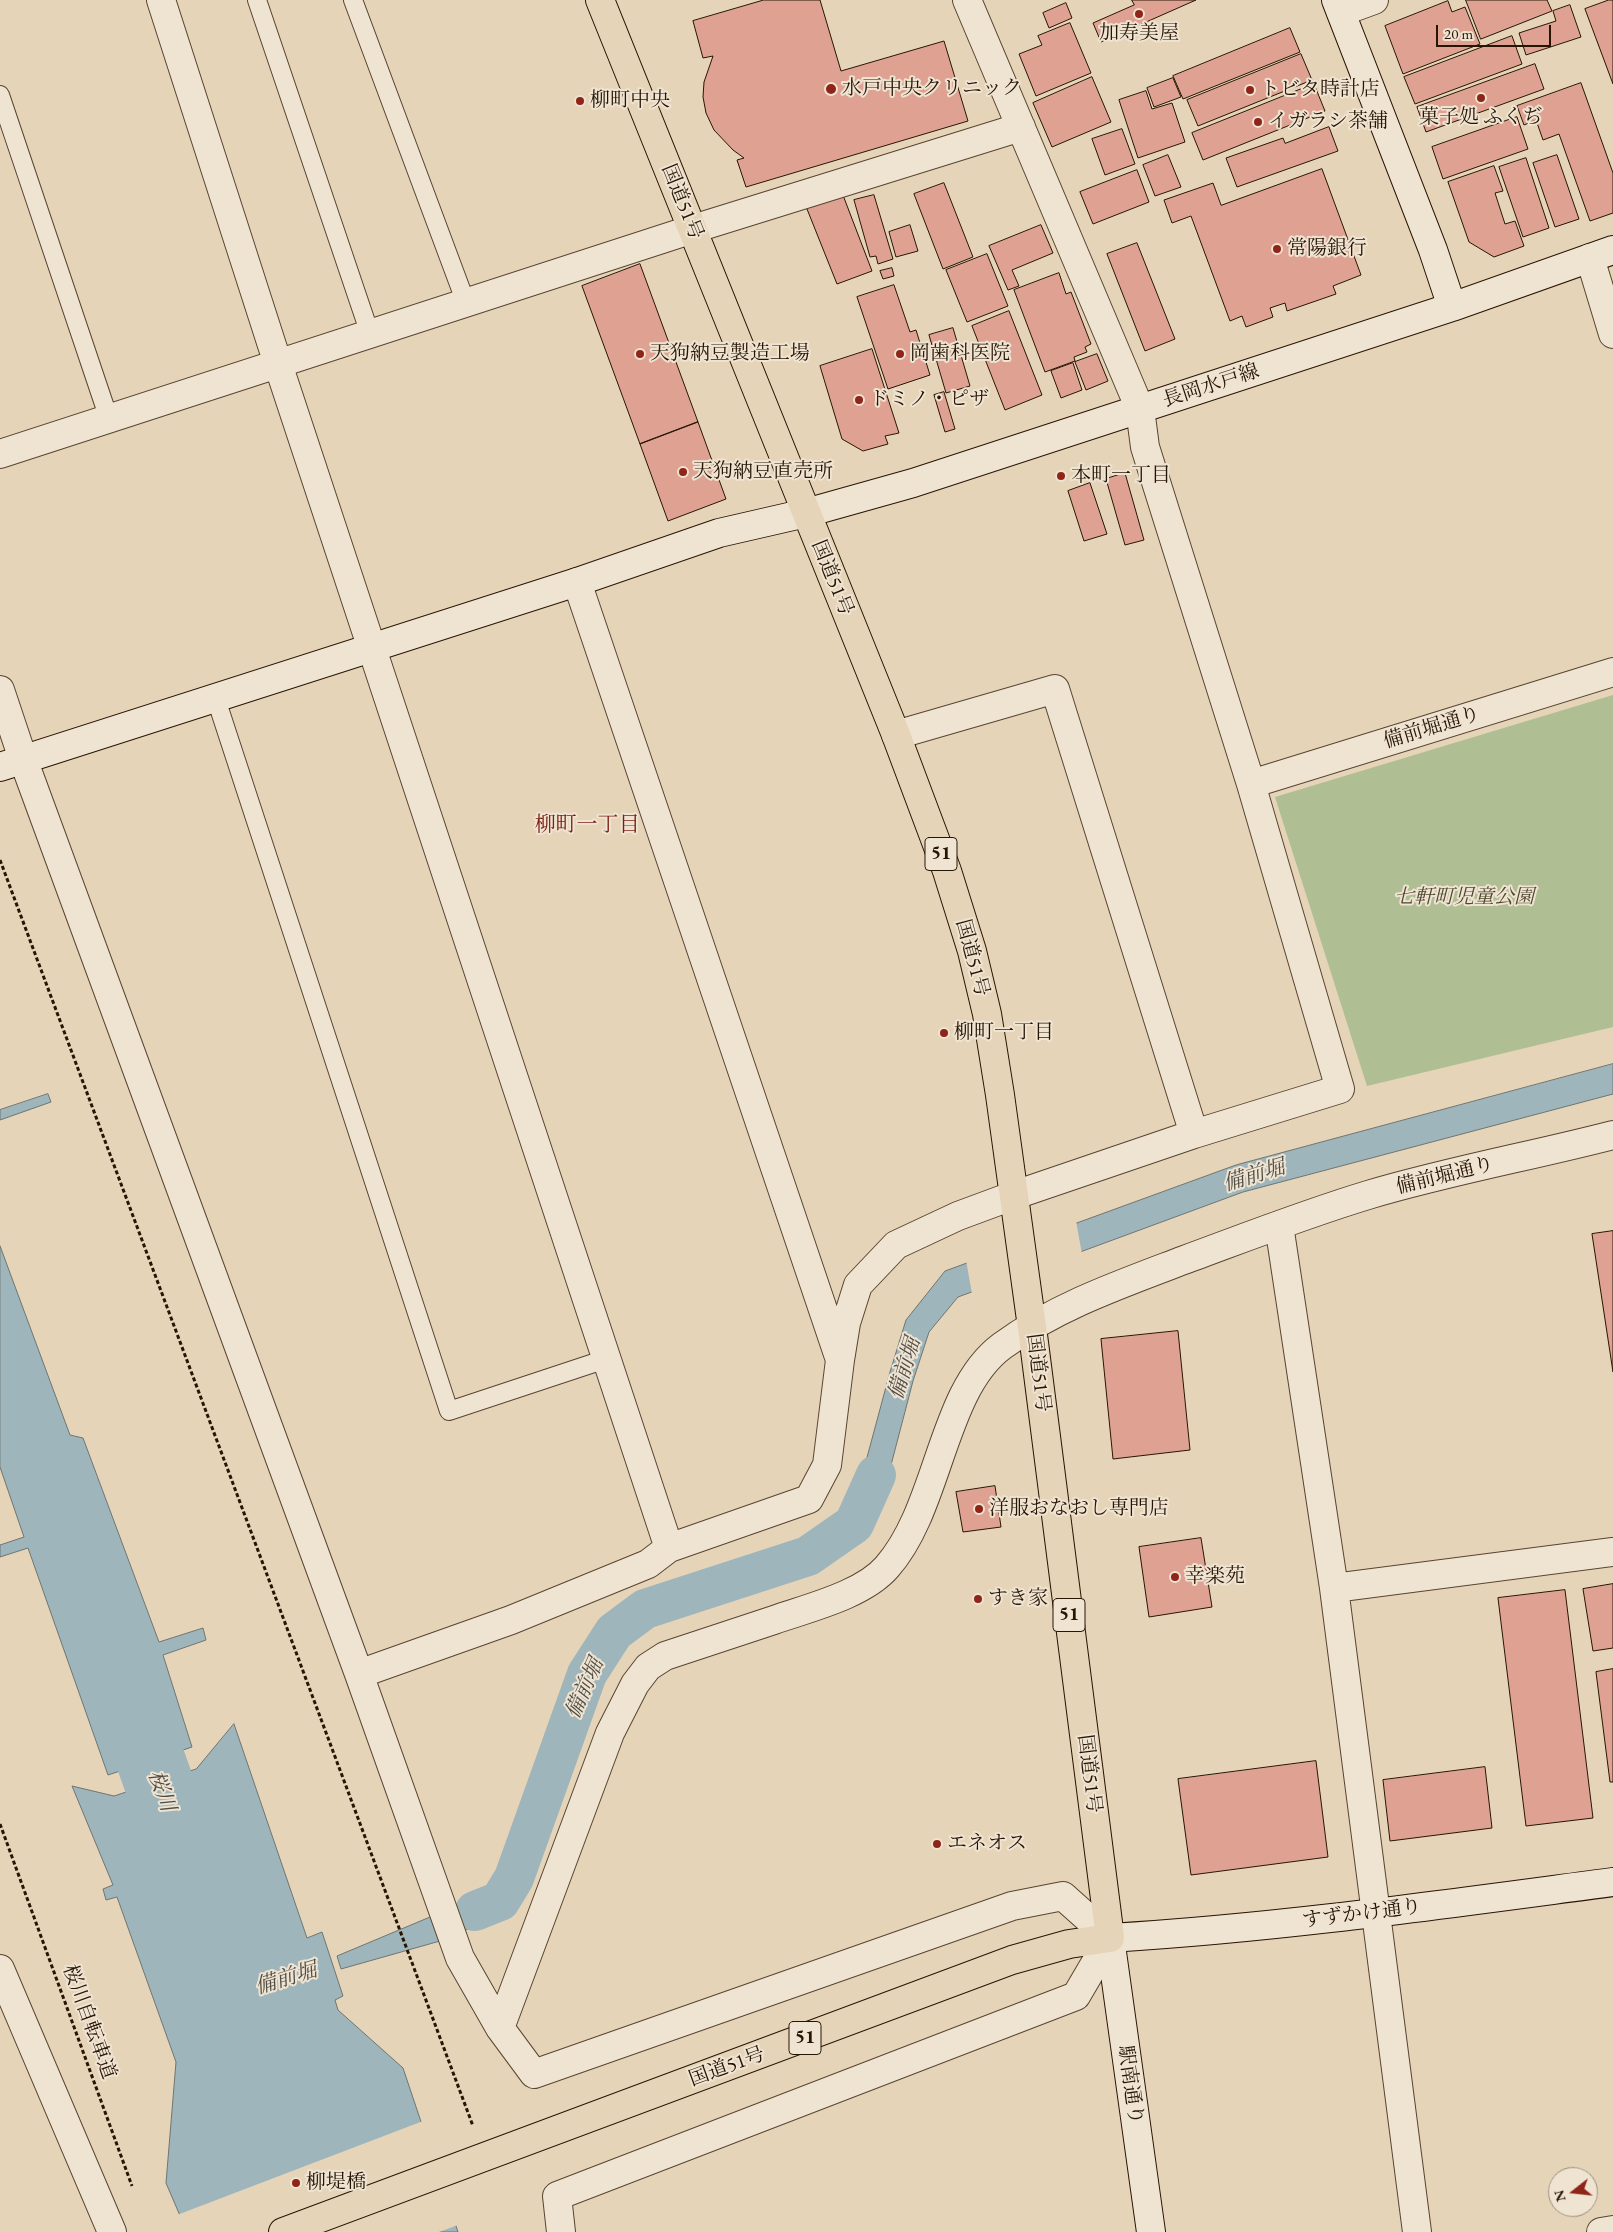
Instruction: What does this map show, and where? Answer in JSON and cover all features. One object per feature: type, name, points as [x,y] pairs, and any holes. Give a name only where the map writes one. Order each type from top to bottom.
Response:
[{"type":"highway","name":"国道51号","points":[[283,2232],[1012,1960],[1070,1944],[1110,1938],[1032,1327],[988,1023],[972,951],[947,871],[896,735],[600,0]]},
{"type":"street","points":[[161,0],[278,364],[669,1548]]},
{"type":"street","points":[[359,1674],[511,1620],[648,1564],[669,1548],[808,1499],[828,1465],[846,1323],[858,1285],[896,1245],[958,1216],[1013,1204],[1194,1134],[1340,1089],[1251,784],[1144,447],[1140,410],[967,0]]},
{"type":"street","points":[[1374,0],[1339,6],[1433,250],[1452,307]]},
{"type":"street","points":[[0,454],[693,229],[1021,127]]},
{"type":"street","points":[[1602,254],[1613,334]]},
{"type":"street","name":"長岡水戸線","points":[[11,763],[577,582],[719,533],[876,495],[1452,307],[1602,254]]},
{"type":"street","points":[[577,582],[840,1360]]},
{"type":"street","name":"備前堀通り","points":[[1251,784],[1613,672]]},
{"type":"street","points":[[896,735],[1055,689],[1194,1134]]},
{"type":"street","points":[[0,690],[11,763],[359,1674],[460,1958],[500,2028],[534,2074],[1012,1906],[1062,1896],[1110,1938],[1076,1996],[557,2196],[561,2232]]},
{"type":"street","name":"備前堀通り","points":[[500,2028],[610,1733],[639,1678],[648,1667],[664,1656],[829,1601],[860,1587],[886,1569],[904,1544],[927,1496],[961,1400],[976,1373],[1000,1347],[1032,1327],[1093,1294],[1279,1225],[1369,1195],[1613,1135]]},
{"type":"street","points":[[1279,1225],[1334,1588],[1417,2232]]},
{"type":"street","points":[[1334,1588],[1613,1552]]},
{"type":"street","name":"すずかけ通り","points":[[1110,1938],[1190,1933],[1376,1913],[1613,1882]]},
{"type":"street","name":"駅南通り","points":[[1110,1938],[1151,2232]]},
{"type":"street","points":[[0,1969],[112,2232]]},
{"type":"street","points":[[1601,2232],[1613,2230]]},
{"type":"lane","points":[[257,0],[370,334]]},
{"type":"lane","points":[[353,0],[466,303]]},
{"type":"lane","points":[[0,95],[109,419]]},
{"type":"lane","points":[[216,699],[449,1411],[606,1359]]},
{"type":"path","points":[[0,860],[473,2160]]},
{"type":"path","name":"桜川自転車道","points":[[0,1824],[135,2196]]},
{"type":"green space","name":"七軒町児童公園","points":[[1613,695],[1613,1027],[1367,1086],[1275,797]]},
{"type":"water","points":[[1613,1064],[1613,1094],[1243,1192],[958,1297],[929,1332],[913,1381],[885,1488],[864,1532],[843,1517],[862,1476],[906,1320],[945,1271],[1236,1165]]},
{"type":"water","points":[[48,1094],[51,1102],[0,1120],[0,1110]]},
{"type":"water","points":[[0,1246],[70,1435],[83,1438],[159,1642],[203,1628],[206,1640],[163,1655],[192,1747],[108,1775],[28,1548],[0,1557],[0,1545],[24,1537],[0,1467]]},
{"type":"water","points":[[234,1724],[307,1938],[322,1932],[343,1996],[335,2000],[338,2010],[403,2068],[458,2232],[187,2232],[166,2183],[176,2062],[117,1897],[106,1900],[103,1889],[113,1885],[72,1786],[114,1796],[196,1769]]},
{"type":"water","points":[[503,1871],[525,1885],[504,1913],[440,1941],[341,1969],[337,1956],[492,1891]]},
{"type":"pier","points":[[1076,1221],[1082,1254],[972,1294],[966,1260]]},
{"type":"pier","name":"柳堤橋","points":[[423,2121],[458,2225],[439,2232],[184,2232],[177,2215]]},
{"type":"building","name":"水戸中央クリニック","points":[[764,0],[820,0],[841,71],[944,41],[968,121],[746,187],[737,160],[744,158],[733,150],[714,130],[706,113],[703,97],[704,82],[713,56],[703,58],[693,21]]},
{"type":"building","name":"加寿美屋","points":[[1132,0],[1196,0],[1101,42],[1093,23],[1134,5]]},
{"type":"building","points":[[1466,0],[1547,0],[1552,11],[1481,39]]},
{"type":"building","points":[[1613,0],[1613,84],[1585,9]]},
{"type":"building","points":[[1448,1],[1452,12],[1465,7],[1480,44],[1403,74],[1385,26]]},
{"type":"building","points":[[1066,3],[1072,18],[1049,28],[1043,13]]},
{"type":"building","points":[[1570,5],[1581,37],[1526,55],[1519,33],[1556,21],[1553,11]]},
{"type":"building","points":[[1070,23],[1091,73],[1036,96],[1019,54],[1042,45],[1038,36]]},
{"type":"building","points":[[1290,28],[1300,52],[1183,99],[1173,76]]},
{"type":"building","points":[[1512,36],[1522,64],[1415,104],[1404,77]]},
{"type":"building","name":"トビタ時計店","points":[[1301,54],[1312,80],[1198,126],[1187,100]]},
{"type":"building","name":"菓子処 ふくぢ","points":[[1535,64],[1544,89],[1426,132],[1417,107]]},
{"type":"building","points":[[1092,77],[1111,122],[1052,147],[1033,103]]},
{"type":"building","points":[[1173,78],[1181,97],[1154,107],[1147,88]]},
{"type":"building","points":[[1581,83],[1613,173],[1613,213],[1590,221],[1559,134],[1543,140],[1536,120],[1524,125],[1517,106]]},
{"type":"building","name":"イガラシ茶舗","points":[[1314,84],[1325,111],[1203,160],[1192,133]]},
{"type":"building","points":[[1146,91],[1152,109],[1172,103],[1185,142],[1138,158],[1119,100]]},
{"type":"building","points":[[1517,117],[1528,149],[1443,179],[1432,147]]},
{"type":"building","points":[[1329,127],[1338,151],[1237,187],[1226,158],[1283,138],[1285,143]]},
{"type":"building","points":[[1122,129],[1135,164],[1105,175],[1092,139]]},
{"type":"building","points":[[1168,155],[1181,187],[1155,196],[1143,165]]},
{"type":"building","points":[[1557,155],[1579,219],[1555,227],[1533,163]]},
{"type":"building","points":[[1526,158],[1549,228],[1523,237],[1499,167]]},
{"type":"building","points":[[1494,166],[1503,191],[1495,193],[1505,224],[1515,221],[1524,246],[1494,257],[1469,242],[1448,182]]},
{"type":"building","name":"常陽銀行","points":[[1322,169],[1361,275],[1333,286],[1336,294],[1287,311],[1285,303],[1270,308],[1273,317],[1246,327],[1242,316],[1230,321],[1191,216],[1172,223],[1164,200],[1213,183],[1221,205]]},
{"type":"building","points":[[1137,170],[1149,202],[1093,224],[1080,192]]},
{"type":"building","points":[[944,183],[973,257],[943,269],[914,194]]},
{"type":"building","points":[[841,190],[872,271],[837,284],[805,204]]},
{"type":"building","points":[[874,195],[893,259],[878,264],[876,256],[870,257],[854,200]]},
{"type":"building","points":[[910,225],[918,251],[896,257],[889,232]]},
{"type":"building","points":[[1041,225],[1053,253],[1012,270],[1019,286],[1008,290],[989,246]]},
{"type":"building","points":[[1137,243],[1175,339],[1145,351],[1107,254]]},
{"type":"building","points":[[987,254],[1008,306],[967,322],[946,270]]},
{"type":"building","name":"天狗納豆製造工場","points":[[640,264],[698,422],[640,444],[582,286]]},
{"type":"building","points":[[892,268],[894,276],[883,279],[880,271]]},
{"type":"building","points":[[1059,273],[1066,294],[1071,292],[1091,344],[1085,347],[1087,352],[1074,357],[1075,361],[1045,372],[1014,290]]},
{"type":"building","name":"岡歯科医院","points":[[894,285],[910,332],[916,330],[930,375],[888,389],[857,297]]},
{"type":"building","points":[[1009,311],[1042,395],[1005,410],[972,326]]},
{"type":"building","points":[[953,328],[970,386],[946,393],[929,335]]},
{"type":"building","name":"ドミノ・ピザ","points":[[872,349],[899,433],[885,436],[888,444],[863,451],[842,439],[820,366]]},
{"type":"building","points":[[1097,354],[1108,381],[1086,390],[1075,362]]},
{"type":"building","points":[[1073,363],[1082,390],[1061,398],[1051,371]]},
{"type":"building","points":[[944,392],[955,429],[945,432],[934,395]]},
{"type":"building","name":"天狗納豆直売所","points":[[698,422],[726,499],[668,521],[640,444]]},
{"type":"building","points":[[1125,473],[1144,540],[1125,545],[1106,479]]},
{"type":"building","points":[[1090,483],[1107,534],[1084,541],[1068,491]]},
{"type":"building","points":[[1613,1231],[1613,1372],[1592,1234]]},
{"type":"building","points":[[1178,1331],[1190,1450],[1113,1459],[1101,1339]]},
{"type":"building","name":"洋服おなおし専門店","points":[[995,1486],[1001,1527],[963,1532],[956,1492]]},
{"type":"building","name":"幸楽苑","points":[[1201,1538],[1212,1607],[1149,1617],[1139,1547]]},
{"type":"building","points":[[1613,1584],[1613,1648],[1593,1651],[1583,1589]]},
{"type":"building","points":[[1565,1590],[1593,1818],[1526,1826],[1498,1598]]},
{"type":"building","points":[[1613,1669],[1613,1782],[1610,1782],[1596,1672]]},
{"type":"building","points":[[1316,1761],[1328,1857],[1191,1875],[1178,1779]]},
{"type":"building","points":[[1485,1767],[1492,1828],[1390,1841],[1383,1780]]},
{"type":"waterway","name":"備前堀","points":[[475,1911],[500,1901],[514,1878],[587,1674],[614,1632],[645,1609],[808,1556],[854,1524],[876,1475]]},
{"type":"waterway","name":"桜川","points":[[119,1671],[190,1871]]},
{"type":"place","name":"加寿美屋","points":[[1139,14]]},
{"type":"place","name":"水戸中央クリニック","points":[[831,89]]},
{"type":"place","name":"トビタ時計店","points":[[1250,90]]},
{"type":"place","name":"菓子処 ふくぢ","points":[[1481,98]]},
{"type":"place","name":"柳町中央","points":[[580,101]]},
{"type":"place","name":"イガラシ茶舗","points":[[1258,122]]},
{"type":"place","name":"常陽銀行","points":[[1277,249]]},
{"type":"place","name":"天狗納豆製造工場","points":[[640,354]]},
{"type":"place","name":"岡歯科医院","points":[[900,354]]},
{"type":"place","name":"ドミノ・ピザ","points":[[859,400]]},
{"type":"place","name":"天狗納豆直売所","points":[[683,472]]},
{"type":"place","name":"本町一丁目","points":[[1061,476]]},
{"type":"place","name":"柳町一丁目","points":[[944,1033]]},
{"type":"place","name":"洋服おなおし専門店","points":[[979,1509]]},
{"type":"place","name":"幸楽苑","points":[[1175,1577]]},
{"type":"place","name":"すき家","points":[[978,1599]]},
{"type":"place","name":"エネオス","points":[[937,1844]]},
{"type":"place","name":"柳堤橋","points":[[296,2183]]},
{"type":"district","name":"柳町一丁目","points":[[587,825]]}]
